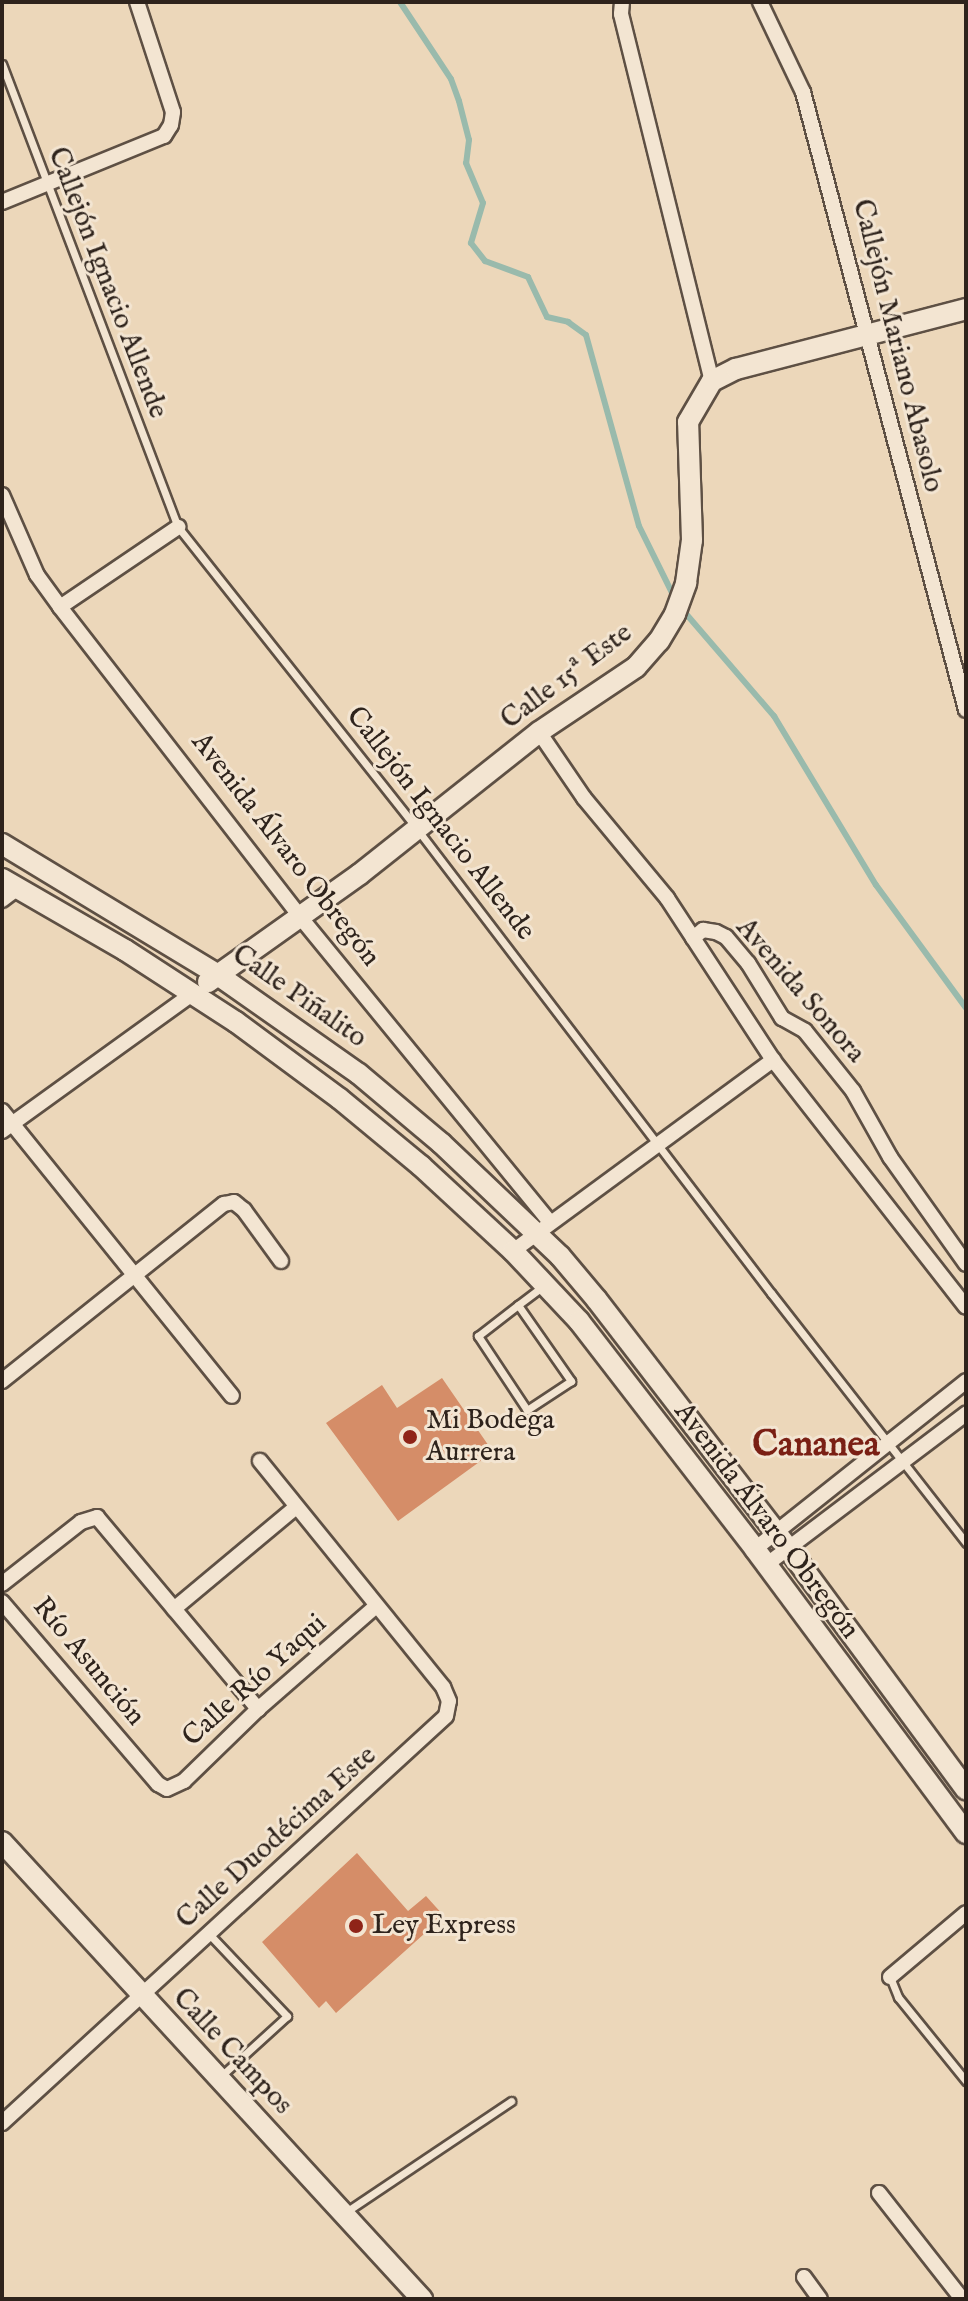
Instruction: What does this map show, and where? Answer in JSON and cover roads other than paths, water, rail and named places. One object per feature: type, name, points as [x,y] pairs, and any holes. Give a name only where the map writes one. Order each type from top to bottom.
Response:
[{"type":"main road","points":[[712,381],[736,369],[966,309]]},
{"type":"main road","name":"Calle 15ª Este","points":[[193,993],[301,918],[539,732],[636,667],[659,641],[675,614],[686,583],[692,540],[688,422],[712,381]]},
{"type":"main road","name":"Calle Piñalito","points":[[2,844],[218,975],[359,1074],[543,1228]]},
{"type":"main road","name":"Calle Piñalito","points":[[7,889],[193,993],[340,1099],[421,1166],[513,1251]]},
{"type":"main road","name":"Avenida Álvaro Obregón","points":[[543,1228],[966,1789]]},
{"type":"main road","name":"Avenida Álvaro Obregón","points":[[513,1251],[579,1321],[761,1557],[966,1833]]},
{"type":"main road","name":"Calle Campos","points":[[2,1842],[422,2299]]},
{"type":"street","points":[[2,202],[164,136],[171,125],[173,112],[137,2]]},
{"type":"street","points":[[622,2],[621,14],[712,381]]},
{"type":"street","name":"Callejón Mariano Abasolo","points":[[760,2],[803,92],[966,710]]},
{"type":"street","name":"Avenida Álvaro Obregón","points":[[2,495],[37,575],[60,607],[543,1228]]},
{"type":"street","points":[[60,607],[178,527]]},
{"type":"street","name":"Avenida Sonora","points":[[539,732],[584,798],[667,898],[773,1060],[966,1307]]},
{"type":"street","name":"Avenida Sonora","points":[[693,938],[703,930],[716,932],[741,954],[782,1018],[805,1031],[853,1091],[890,1157],[966,1264]]},
{"type":"street","points":[[7,1127],[193,993]]},
{"type":"street","points":[[513,1251],[773,1060]]},
{"type":"street","points":[[2,1111],[7,1127],[232,1396]]},
{"type":"street","points":[[2,1381],[224,1204],[234,1202],[244,1210],[281,1261]]},
{"type":"street","points":[[782,1541],[889,1442],[966,1381]]},
{"type":"street","points":[[761,1557],[966,1414]]},
{"type":"street","points":[[260,1461],[376,1606]]},
{"type":"street","points":[[174,1609],[296,1507]]},
{"type":"street","points":[[2,1584],[81,1522],[97,1517],[258,1709]]},
{"type":"street","name":"Río Asunción","points":[[2,1602],[158,1784],[167,1789]]},
{"type":"street","name":"Calle Río Yaqui","points":[[167,1789],[184,1781],[258,1709],[376,1606]]},
{"type":"street","name":"Calle Duodécima Este","points":[[2,2123],[446,1716],[449,1701],[443,1687],[376,1606]]},
{"type":"street","points":[[890,1977],[966,1913]]},
{"type":"street","points":[[879,2193],[959,2295]]},
{"type":"street","points":[[804,2277],[820,2299]]},
{"type":"lane","name":"Callejón Ignacio Allende","points":[[2,64],[178,527],[417,829],[966,1543]]},
{"type":"lane","points":[[518,1305],[571,1381],[527,1410],[478,1336],[518,1305],[544,1285]]},
{"type":"lane","points":[[210,1935],[287,2016],[218,2079]]},
{"type":"lane","points":[[890,1977],[898,1997],[966,2081]]},
{"type":"lane","points":[[344,2213],[511,2101]]},
{"type":"waterway","points":[[400,2],[451,79],[459,101],[469,140],[466,163],[483,203],[471,243],[485,261],[528,277],[547,317],[568,322],[586,335],[639,526],[675,599]]},
{"type":"waterway","points":[[681,608],[774,716],[876,885],[966,1008]]},
{"type":"place","name":"Mi Bodega Aurrera","points":[[410,1437]]},
{"type":"place","name":"Ley Express","points":[[356,1926]]},
{"type":"district","name":"Cananea","points":[[816,1446]]}]
